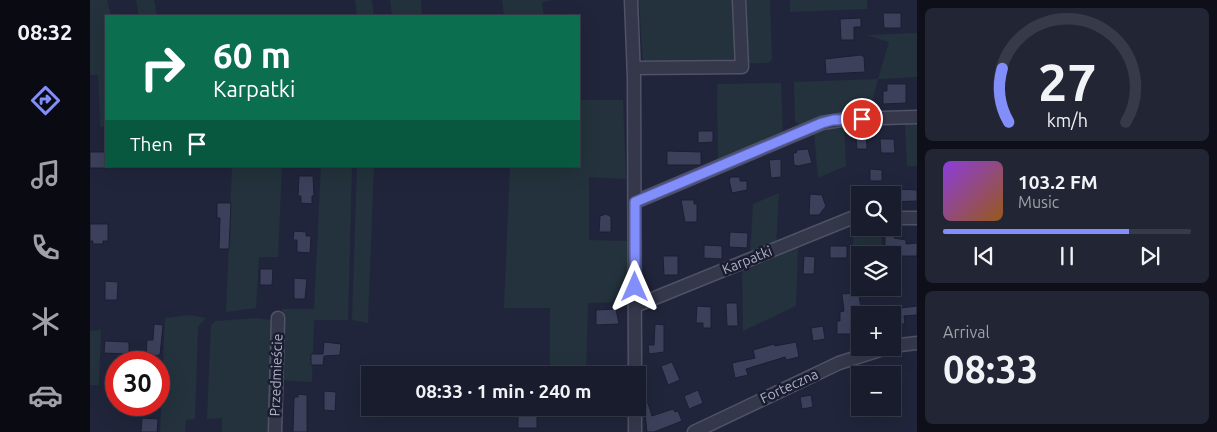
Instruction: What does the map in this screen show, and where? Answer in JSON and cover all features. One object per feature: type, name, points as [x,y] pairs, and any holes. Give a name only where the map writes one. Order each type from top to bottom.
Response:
[{"type":"street","points":[[631,0],[634,68],[635,366]]},
{"type":"street","points":[[634,68],[742,72],[739,0]]},
{"type":"street","points":[[635,202],[822,123],[847,119],[917,117]]},
{"type":"street","name":"Karpatki","points":[[635,306],[851,218]]},
{"type":"street","points":[[901,218],[917,218]]},
{"type":"street","name":"Przedmieście","points":[[275,432],[278,318]]},
{"type":"street","points":[[901,345],[917,343]]},
{"type":"street","name":"Forteczna","points":[[694,432],[832,366],[862,356]]},
{"type":"street","points":[[635,416],[635,432]]},
{"type":"shaded area","points":[[90,0],[107,0],[111,15],[105,15],[105,126],[100,127],[98,75],[90,75]]},
{"type":"shaded area","points":[[136,0],[154,0],[157,15],[139,15]]},
{"type":"shaded area","points":[[355,0],[372,0],[374,15],[357,15]]},
{"type":"shaded area","points":[[390,0],[421,0],[422,15],[392,15]]},
{"type":"shaded area","points":[[502,0],[553,0],[542,2],[544,15],[504,15]]},
{"type":"shaded area","points":[[639,0],[770,0],[772,59],[768,63],[643,65]]},
{"type":"shaded area","points":[[790,0],[867,0],[867,9],[790,12]]},
{"type":"shaded area","points":[[917,33],[917,77],[878,79],[889,42],[866,35]]},
{"type":"shaded area","points":[[878,79],[869,113],[830,115],[803,127],[795,122],[794,82]]},
{"type":"shaded area","points":[[781,83],[783,135],[718,163],[717,84]]},
{"type":"shaded area","points":[[580,100],[623,100],[626,179],[589,177],[589,240],[627,241],[627,302],[588,303],[586,366],[550,366],[550,308],[504,308],[510,167],[580,167]]},
{"type":"shaded area","points":[[834,124],[844,125],[846,166],[818,178],[814,133]]},
{"type":"shaded area","points":[[905,124],[917,124],[917,166],[907,166]]},
{"type":"shaded area","points":[[232,167],[282,167],[278,257],[259,257],[256,308],[226,312]]},
{"type":"shaded area","points":[[321,167],[352,167],[348,320],[314,320],[312,382],[279,380],[282,309],[314,309]]},
{"type":"shaded area","points":[[357,167],[374,167],[368,323],[352,320]]},
{"type":"shaded area","points":[[779,193],[776,245],[750,255],[753,204]]},
{"type":"shaded area","points":[[854,236],[882,236],[881,246],[853,246]]},
{"type":"shaded area","points":[[798,244],[796,306],[743,331],[742,267]]},
{"type":"shaded area","points":[[190,315],[206,318],[198,327],[195,419],[186,420],[185,432],[160,432],[161,416],[170,416],[170,351],[164,351],[165,318]]},
{"type":"shaded area","points":[[257,318],[270,320],[275,326],[273,432],[222,432],[222,418],[207,419],[211,325],[216,321]]},
{"type":"shaded area","points":[[101,330],[99,385],[90,385],[90,331]]},
{"type":"building","points":[[883,13],[901,13],[901,28],[884,28]]},
{"type":"building","points":[[861,18],[861,27],[854,27],[854,40],[841,40],[840,19]]},
{"type":"building","points":[[861,55],[864,57],[865,72],[826,74],[825,59]]},
{"type":"building","points":[[887,84],[906,84],[906,103],[883,104],[883,91],[887,91]]},
{"type":"building","points":[[866,130],[867,149],[857,149],[855,131]]},
{"type":"building","points":[[698,131],[713,131],[713,142],[698,143]]},
{"type":"building","points":[[880,139],[894,139],[895,153],[881,153]]},
{"type":"building","points":[[808,149],[812,163],[794,165],[793,153],[796,153],[797,150]]},
{"type":"building","points":[[667,151],[701,152],[701,165],[667,165]]},
{"type":"building","points":[[90,152],[105,152],[106,168],[90,168]]},
{"type":"building","points":[[781,159],[781,177],[771,178],[769,160]]},
{"type":"building","points":[[870,169],[882,170],[882,181],[870,181]]},
{"type":"building","points":[[299,176],[313,176],[314,196],[312,196],[312,204],[301,203],[301,196],[298,196]]},
{"type":"building","points":[[731,177],[740,177],[740,181],[747,181],[747,190],[732,193],[729,180]]},
{"type":"building","points":[[901,189],[917,190],[917,201],[901,202]]},
{"type":"building","points":[[810,194],[822,195],[826,206],[819,215],[809,215]]},
{"type":"building","points":[[681,200],[694,200],[694,204],[697,204],[697,222],[685,222]]},
{"type":"building","points":[[217,203],[231,203],[229,249],[219,249],[220,218],[217,218]]},
{"type":"building","points":[[606,214],[611,217],[611,232],[599,232],[600,216]]},
{"type":"building","points":[[90,224],[108,224],[108,241],[103,241],[103,244],[93,244],[93,241],[90,241]]},
{"type":"building","points":[[294,231],[306,232],[306,236],[311,236],[310,253],[297,252],[297,240],[293,240]]},
{"type":"building","points":[[730,232],[748,233],[747,248],[729,247]]},
{"type":"building","points":[[885,236],[894,236],[894,238],[906,240],[906,244],[917,243],[917,256],[901,256],[901,246],[885,246]]},
{"type":"building","points":[[704,245],[722,246],[722,259],[704,258]]},
{"type":"building","points":[[830,246],[847,246],[847,258],[830,258]]},
{"type":"building","points":[[663,256],[678,256],[678,275],[664,275]]},
{"type":"building","points":[[804,256],[815,257],[814,274],[803,274]]},
{"type":"building","points":[[260,269],[273,269],[272,285],[260,285]]},
{"type":"building","points":[[294,278],[307,279],[305,299],[294,299]]},
{"type":"building","points":[[105,281],[118,282],[117,300],[105,300]]},
{"type":"building","points":[[851,293],[851,296],[859,296],[861,306],[851,306],[851,334],[837,334],[837,321],[840,321],[840,312],[844,311],[842,294]]},
{"type":"building","points":[[726,303],[737,303],[738,326],[727,326]]},
{"type":"building","points":[[697,306],[711,307],[711,328],[703,328],[703,323],[696,323]]},
{"type":"building","points":[[917,306],[917,315],[904,316],[905,324],[901,324],[901,308]]},
{"type":"building","points":[[616,309],[619,324],[596,325],[596,310]]},
{"type":"building","points":[[154,324],[163,325],[160,351],[146,351],[147,340],[153,340]]},
{"type":"building","points":[[655,324],[664,325],[664,352],[649,354],[648,345],[654,345]]},
{"type":"building","points":[[823,326],[825,339],[813,341],[811,328]]},
{"type":"building","points":[[105,341],[129,342],[129,351],[105,351],[104,353]]},
{"type":"building","points":[[324,342],[341,344],[340,355],[324,356],[323,365],[311,365],[311,354],[323,354]]},
{"type":"building","points":[[796,342],[799,357],[786,360],[785,357],[746,369],[748,375],[735,378],[732,363],[755,358],[753,350],[774,344],[775,346]]},
{"type":"building","points":[[672,362],[680,380],[668,385],[661,366]]},
{"type":"building","points":[[698,390],[703,403],[689,409],[684,396]]},
{"type":"building","points":[[324,391],[336,392],[335,411],[324,410]]},
{"type":"building","points":[[298,394],[307,395],[307,432],[293,432],[294,397],[298,397]]},
{"type":"building","points":[[811,395],[813,407],[802,409],[800,397]]},
{"type":"building","points":[[648,403],[652,416],[673,409],[675,412],[678,411],[682,421],[654,432],[647,432],[646,404]]},
{"type":"building","points":[[518,416],[537,416],[537,428],[518,428]]},
{"type":"building","points":[[142,418],[158,419],[157,432],[141,432]]},
{"type":"route","points":[[635,287],[635,202],[822,123],[833,120],[862,119]]}]
